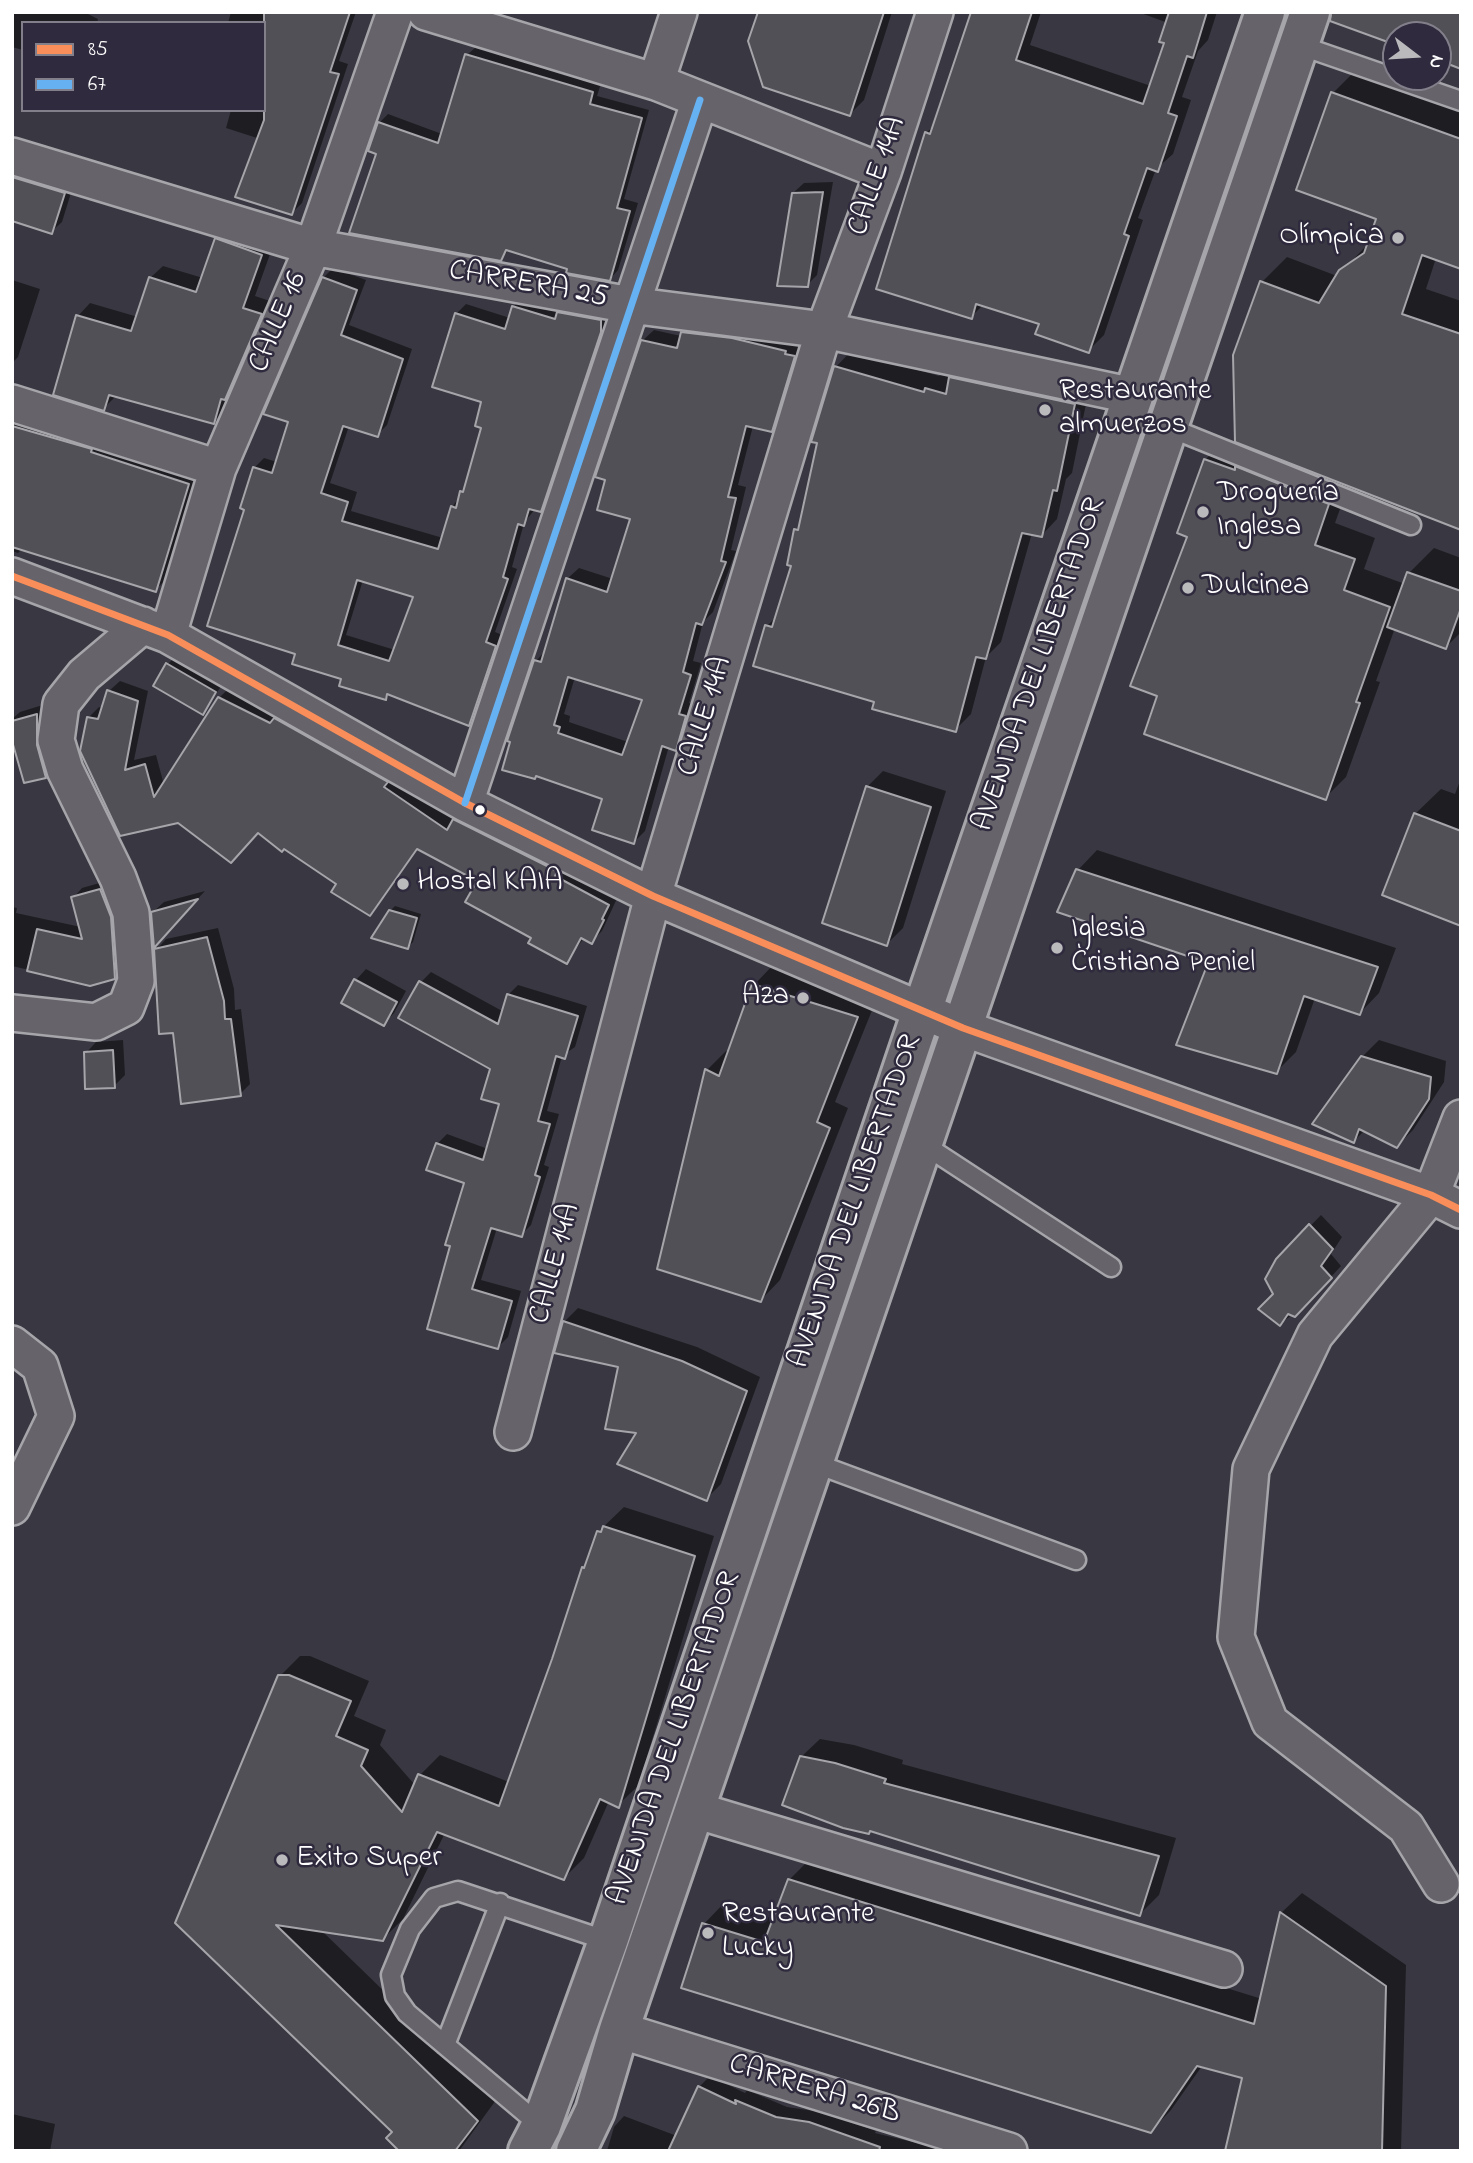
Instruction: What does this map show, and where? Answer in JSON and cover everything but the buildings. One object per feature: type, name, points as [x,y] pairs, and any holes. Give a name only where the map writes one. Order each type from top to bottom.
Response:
[{"type":"main road","name":"AVENIDA DEL LIBERTADOR","points":[[535,2138],[608,1941],[922,1011],[1265,12]]},
{"type":"main road","name":"AVENIDA DEL LIBERTADOR","points":[[576,2151],[595,2111],[619,2030],[1304,29]]},
{"type":"street","name":"CALLE 16","points":[[156,630],[218,468],[313,247],[395,12]]},
{"type":"street","points":[[426,12],[656,82],[883,172]]},
{"type":"street","points":[[656,82],[679,12]]},
{"type":"street","name":"CALLE 14A","points":[[513,1432],[653,896],[824,330],[883,172],[935,12]]},
{"type":"street","points":[[466,803],[700,100]]},
{"type":"street","name":"CARRERA 25","points":[[12,156],[313,247],[630,305],[824,330],[1134,396]]},
{"type":"street","points":[[12,402],[218,468]]},
{"type":"street","points":[[12,576],[156,630],[466,803],[653,896],[963,1028],[1446,1202]]},
{"type":"street","points":[[12,1013],[96,1022],[127,1007],[136,981],[131,913],[118,878],[65,770],[56,740],[61,704],[83,675],[156,630]]},
{"type":"street","points":[[1441,1884],[1406,1827],[1270,1722],[1236,1637],[1251,1469],[1314,1335],[1446,1202],[1461,1118]]},
{"type":"street","points":[[12,1344],[40,1366],[56,1416],[12,1507]]},
{"type":"street","points":[[695,1810],[1224,1969]]},
{"type":"street","name":"CARRERA 26B","points":[[619,2030],[1009,2151]]},
{"type":"lane","points":[[1304,29],[1461,101]]},
{"type":"lane","points":[[1168,427],[1411,525]]},
{"type":"lane","points":[[923,1144],[1111,1267]]},
{"type":"lane","points":[[814,1463],[1076,1560]]},
{"type":"lane","points":[[535,2138],[445,2045],[407,2012],[395,1996],[391,1975],[410,1930],[434,1898],[458,1891],[608,1941]]},
{"type":"lane","points":[[445,2045],[500,1903]]},
{"type":"transit line","name":"67","points":[[465,803],[700,100]]},
{"type":"transit line","name":"85","points":[[12,576],[168,635],[465,803],[653,896],[963,1028],[1431,1195],[1461,1210]]},
{"type":"place","name":"Olímpica","points":[[1398,238]]},
{"type":"place","name":"Restaurante almuerzos","points":[[1045,410]]},
{"type":"place","name":"Droguería Inglesa","points":[[1203,512]]},
{"type":"place","name":"Dulcinea","points":[[1188,588]]},
{"type":"place","name":"Hostal KAIA","points":[[403,884]]},
{"type":"place","name":"Iglesia Cristiana Peniel","points":[[1057,948]]},
{"type":"place","name":"Aza","points":[[803,998]]},
{"type":"place","name":"Exito Super","points":[[282,1860]]},
{"type":"place","name":"Restaurante Lucky","points":[[708,1933]]}]
